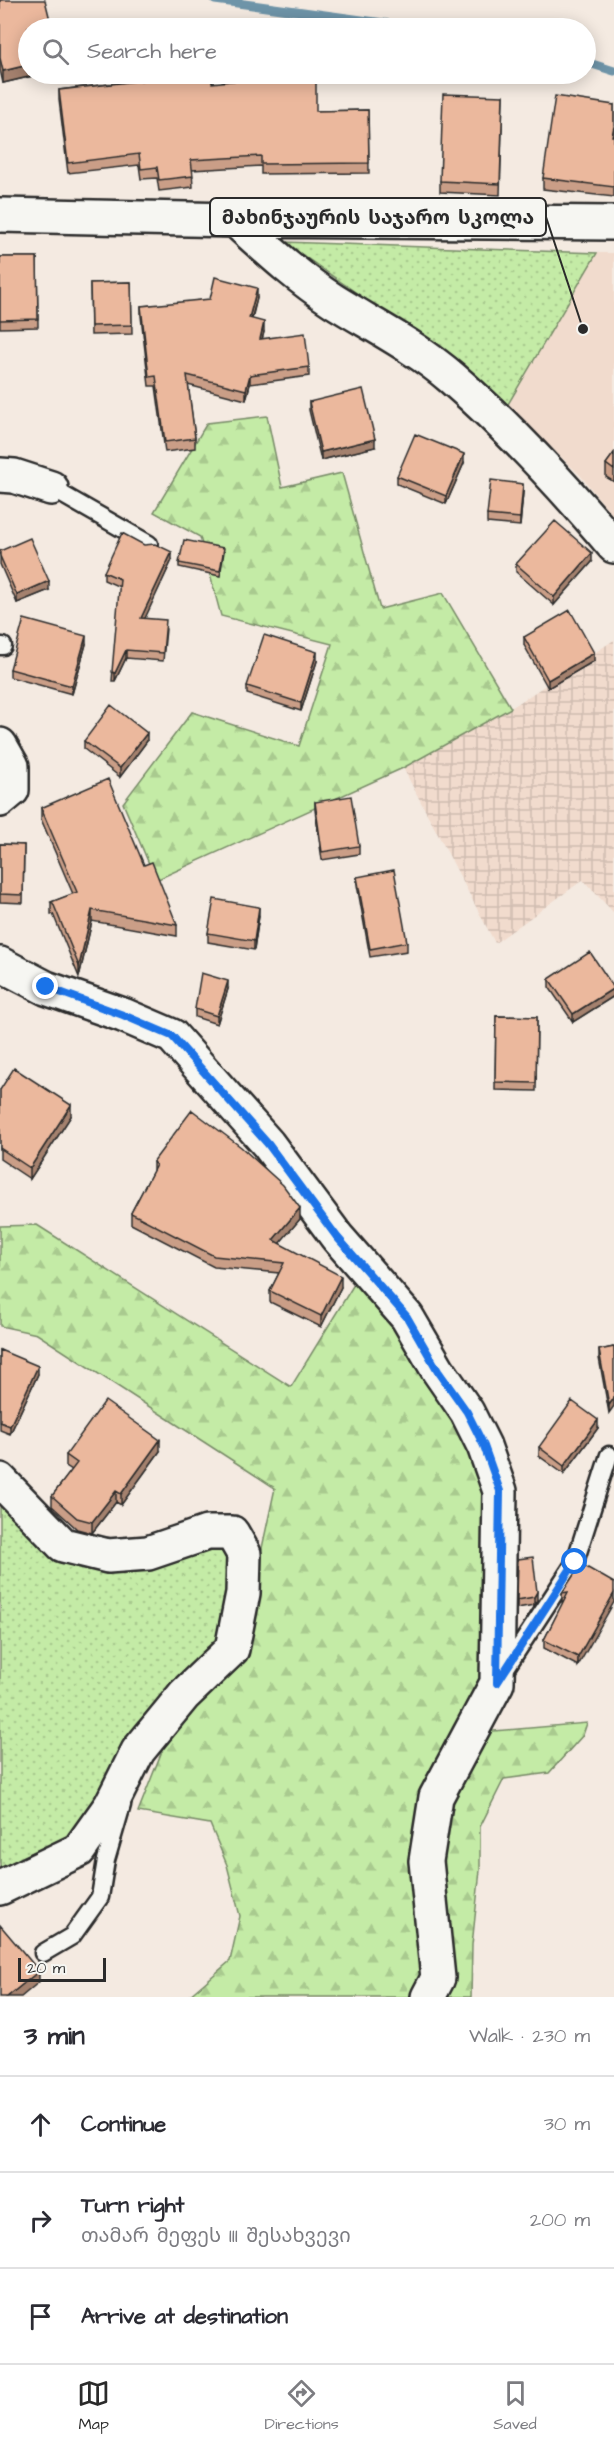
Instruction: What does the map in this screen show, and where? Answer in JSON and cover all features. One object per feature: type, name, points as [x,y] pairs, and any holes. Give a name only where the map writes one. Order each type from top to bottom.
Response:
[{"type":"street","points":[[0,214],[235,220],[614,223]]},
{"type":"street","points":[[235,220],[285,266],[333,300],[388,332],[452,378],[564,486],[614,546]]},
{"type":"street","points":[[0,476],[14,476],[51,488]]},
{"type":"street","points":[[0,745],[12,766],[12,790],[0,800]]},
{"type":"street","points":[[0,964],[46,987],[123,1015],[172,1036],[268,1144],[337,1237],[407,1317],[438,1371],[467,1412],[484,1446],[500,1491],[497,1683],[436,1797],[426,1861],[438,1978],[428,1997]]},
{"type":"street","points":[[0,1480],[63,1545],[108,1556],[148,1553],[207,1533],[232,1533],[244,1554],[243,1593],[232,1649],[184,1695],[138,1751],[111,1805],[79,1850],[0,1888]]},
{"type":"lane","points":[[51,488],[149,544]]},
{"type":"lane","points":[[497,1683],[575,1562],[609,1455]]},
{"type":"lane","points":[[43,1953],[72,1936],[100,1897],[106,1860],[138,1751]]},
{"type":"shaded area","points":[[597,253],[614,253],[614,517],[580,475],[507,406]]},
{"type":"shaded area","points":[[614,640],[614,913],[583,880],[495,943],[403,768],[511,708]]},
{"type":"green space","points":[[284,242],[597,253],[507,406],[395,320]]},
{"type":"green space","points":[[267,416],[282,487],[342,473],[380,609],[443,593],[511,708],[403,768],[156,880],[123,803],[192,712],[299,746],[332,644],[221,616],[200,537],[154,512],[207,423]]},
{"type":"green space","points":[[37,1225],[291,1387],[364,1268],[484,1446],[497,1683],[471,1733],[587,1723],[583,1735],[549,1773],[504,1779],[480,1827],[480,1870],[472,1945],[471,1997],[188,1997],[230,1961],[240,1916],[227,1865],[210,1824],[138,1812],[184,1695],[232,1649],[259,1562],[275,1488],[37,1334],[0,1326],[0,1226]]},
{"type":"green space","points":[[0,1480],[63,1545],[232,1533],[232,1649],[111,1805],[0,1888]]},
{"type":"building","points":[[0,0],[45,0],[50,18],[18,18],[18,67],[3,71],[0,58]]},
{"type":"building","points":[[111,84],[316,84],[316,111],[368,110],[369,163],[261,164],[261,156],[191,160],[193,176],[159,180],[157,167],[141,169],[139,154],[68,163],[59,90]]},
{"type":"building","points":[[443,94],[503,96],[500,184],[440,181]]},
{"type":"building","points":[[555,96],[614,105],[612,136],[614,136],[614,187],[543,178]]},
{"type":"building","points":[[0,257],[37,257],[38,319],[0,320]]},
{"type":"building","points":[[215,277],[257,288],[249,318],[264,322],[260,339],[305,333],[309,367],[250,375],[246,390],[187,375],[195,438],[165,442],[156,376],[149,377],[141,306],[210,299]]},
{"type":"building","points":[[131,282],[132,325],[91,326],[90,283]]},
{"type":"building","points":[[363,389],[375,439],[321,452],[309,402]]},
{"type":"building","points":[[415,434],[464,454],[446,496],[397,476]]},
{"type":"building","points":[[614,453],[614,470],[606,464]]},
{"type":"building","points":[[491,480],[523,484],[520,518],[487,515]]},
{"type":"building","points":[[555,521],[592,553],[554,597],[516,564]]},
{"type":"building","points":[[122,533],[144,545],[155,544],[172,552],[141,618],[166,620],[163,653],[126,650],[115,673],[112,672],[120,579],[104,572]]},
{"type":"building","points":[[30,538],[49,581],[17,595],[0,556],[0,551]]},
{"type":"building","points":[[184,540],[224,548],[220,571],[179,563]]},
{"type":"building","points":[[570,610],[594,653],[548,680],[524,637]]},
{"type":"building","points":[[24,619],[86,636],[72,686],[10,669]]},
{"type":"building","points":[[264,635],[317,652],[301,703],[247,686]]},
{"type":"building","points":[[111,705],[147,733],[120,768],[84,741]]},
{"type":"building","points":[[108,779],[144,865],[152,862],[177,925],[92,910],[79,966],[51,902],[77,892],[41,808]]},
{"type":"building","points":[[351,796],[359,846],[322,852],[315,802]]},
{"type":"building","points":[[0,844],[24,845],[23,895],[0,894]]},
{"type":"building","points":[[394,870],[407,942],[370,949],[357,877]]},
{"type":"building","points":[[214,899],[259,907],[254,941],[208,933]]},
{"type":"building","points":[[590,952],[614,988],[573,1014],[549,979]]},
{"type":"building","points":[[201,973],[228,981],[217,1016],[195,1009]]},
{"type":"building","points":[[496,1016],[537,1017],[536,1083],[495,1082]]},
{"type":"building","points":[[14,1068],[71,1105],[30,1168],[0,1148],[0,1090]]},
{"type":"building","points":[[192,1110],[241,1147],[283,1185],[300,1208],[273,1240],[341,1276],[321,1316],[270,1291],[284,1263],[214,1256],[131,1213],[156,1165],[153,1162]]},
{"type":"building","points":[[614,1347],[614,1398],[609,1405],[599,1350]]},
{"type":"building","points":[[0,1350],[38,1366],[10,1426],[0,1422]]},
{"type":"building","points":[[105,1401],[160,1440],[121,1494],[116,1491],[92,1522],[77,1518],[52,1496],[77,1463],[66,1455]]},
{"type":"building","points":[[572,1401],[598,1420],[564,1466],[539,1447]]},
{"type":"building","points":[[533,1557],[537,1592],[534,1597],[517,1600],[518,1559]]},
{"type":"building","points":[[581,1564],[614,1583],[614,1593],[578,1657],[544,1640],[568,1592],[562,1593]]},
{"type":"building","points":[[0,1925],[39,1971],[7,1997],[0,1997]]},
{"type":"waterway","points":[[215,0],[347,18]]},
{"type":"waterway","points":[[596,65],[614,71]]},
{"type":"place","name":"მახინჯაურის საჯარო სკოლა","points":[[583,329]]},
{"type":"route","points":[[46,987],[86,1004],[123,1015],[172,1036],[268,1144],[337,1237],[407,1317],[438,1371],[467,1412],[484,1446],[500,1491],[497,1683],[575,1562]]}]
